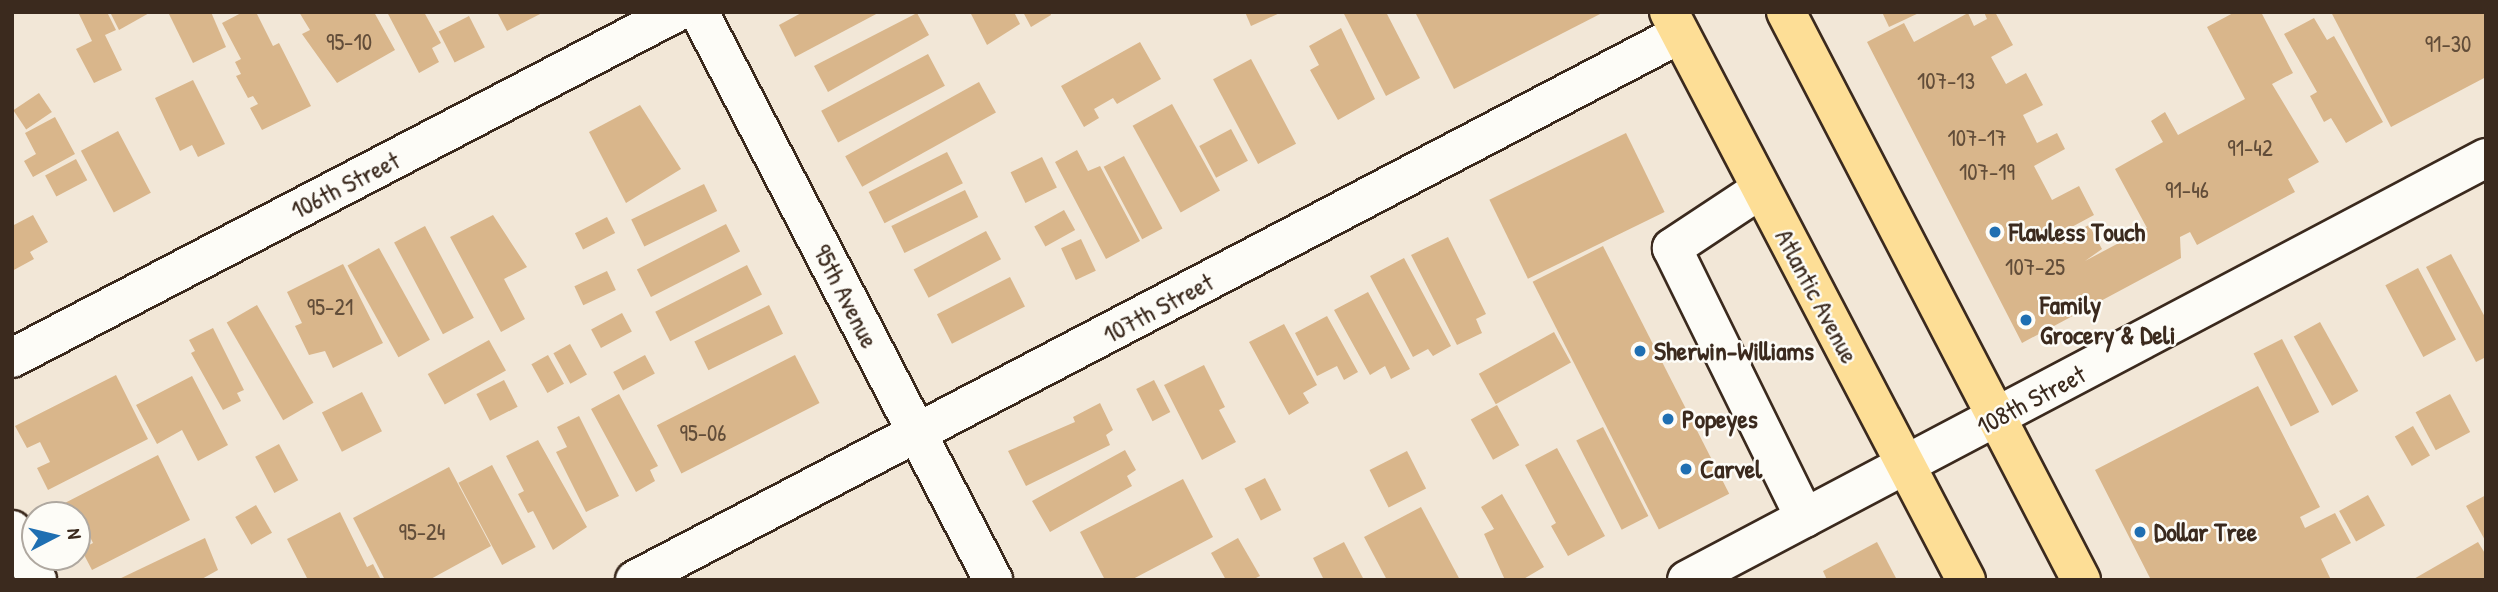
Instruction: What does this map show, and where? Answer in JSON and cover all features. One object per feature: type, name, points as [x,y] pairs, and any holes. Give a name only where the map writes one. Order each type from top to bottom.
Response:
[{"type":"main road","points":[[1786,12],[2081,580]]},
{"type":"main road","name":"Atlantic Avenue","points":[[1675,23],[1965,580]]},
{"type":"street","name":"106th Street","points":[[12,358],[677,12]]},
{"type":"street","name":"95th Avenue","points":[[699,12],[993,580]]},
{"type":"street","name":"107th Street","points":[[635,580],[918,434],[1675,23]]},
{"type":"street","name":"108th Street","points":[[1687,580],[2486,158]]},
{"type":"street","points":[[1761,189],[1672,248],[1805,518]]},
{"type":"street","points":[[12,530],[37,580]]},
{"type":"building","points":[[78,12],[107,12],[116,30],[105,35],[122,70],[94,83],[76,49],[92,41]]},
{"type":"building","points":[[110,12],[151,12],[119,30]]},
{"type":"building","points":[[168,12],[211,12],[226,47],[193,63]]},
{"type":"building","points":[[243,12],[256,12],[273,46],[279,43],[311,106],[262,130],[250,108],[258,104],[253,96],[248,98],[236,76],[241,74],[235,62],[241,59],[222,23]]},
{"type":"building","points":[[299,12],[374,12],[395,50],[337,83],[302,34],[310,30]]},
{"type":"building","points":[[387,12],[424,12],[441,43],[432,48],[439,62],[419,73]]},
{"type":"building","points":[[497,12],[544,12],[507,31]]},
{"type":"building","points":[[803,12],[880,12],[795,57],[779,25]]},
{"type":"building","points":[[970,12],[1014,12],[1020,24],[987,45]]},
{"type":"building","points":[[1023,12],[1050,12],[1051,15],[1031,27]]},
{"type":"building","points":[[1245,12],[1282,12],[1251,26]]},
{"type":"building","points":[[1343,12],[1386,12],[1420,78],[1386,96]]},
{"type":"building","points":[[1415,12],[1604,12],[1454,89]]},
{"type":"building","points":[[1882,12],[1921,12],[1889,27]]},
{"type":"building","points":[[1984,12],[1995,12],[2013,45],[1991,57],[2006,84],[2026,73],[2043,105],[2023,115],[2037,143],[2057,133],[2065,149],[2034,166],[2052,200],[2079,186],[2094,215],[2068,229],[2071,234],[2089,225],[2102,249],[2085,261],[2147,228],[2115,169],[2163,142],[2151,121],[2165,112],[2178,135],[2245,99],[2207,27],[2235,12],[2261,12],[2293,73],[2272,84],[2319,162],[2288,179],[2295,192],[2197,245],[2190,232],[2180,237],[2181,258],[2022,343],[1867,42],[1904,23],[1914,42],[1968,13],[1974,26],[1987,19]]},
{"type":"building","points":[[2331,12],[2486,12],[2486,77],[2391,127]]},
{"type":"building","points":[[917,13],[929,35],[828,92],[814,66]]},
{"type":"building","points":[[469,16],[485,47],[455,63],[439,31]]},
{"type":"building","points":[[2314,18],[2327,40],[2334,36],[2383,122],[2346,143],[2331,118],[2324,122],[2310,96],[2317,92],[2284,34]]},
{"type":"building","points":[[1341,28],[1375,99],[1338,120],[1310,70],[1319,65],[1309,46]]},
{"type":"building","points":[[1140,42],[1161,79],[1117,104],[1113,98],[1094,109],[1099,118],[1084,127],[1061,86]]},
{"type":"building","points":[[928,54],[945,86],[838,143],[821,111]]},
{"type":"building","points":[[1251,59],[1296,144],[1258,164],[1213,79]]},
{"type":"building","points":[[193,80],[225,144],[198,157],[192,145],[180,151],[155,98]]},
{"type":"building","points":[[979,82],[996,113],[862,187],[845,156]]},
{"type":"building","points":[[39,93],[52,112],[26,129],[13,110]]},
{"type":"building","points":[[1172,104],[1220,191],[1181,212],[1133,126]]},
{"type":"building","points":[[640,105],[681,169],[626,203],[589,132]]},
{"type":"building","points":[[55,117],[75,154],[33,177],[24,161],[36,154],[25,133]]},
{"type":"building","points":[[1231,129],[1248,161],[1216,178],[1199,146]]},
{"type":"building","points":[[118,131],[151,193],[114,213],[81,151]]},
{"type":"building","points":[[1626,133],[1665,212],[1528,279],[1489,200]]},
{"type":"building","points":[[1077,150],[1088,171],[1100,166],[1140,241],[1106,259],[1055,162]]},
{"type":"building","points":[[947,152],[963,183],[884,223],[869,192]]},
{"type":"building","points":[[1124,156],[1162,228],[1142,239],[1104,167]]},
{"type":"building","points":[[1042,157],[1057,188],[1025,203],[1011,172]]},
{"type":"building","points":[[76,159],[87,180],[56,197],[45,175]]},
{"type":"building","points":[[704,184],[717,211],[644,246],[631,220]]},
{"type":"building","points":[[965,190],[978,217],[904,253],[891,226]]},
{"type":"building","points":[[1064,210],[1075,230],[1045,247],[1034,226]]},
{"type":"building","points":[[33,215],[48,242],[30,252],[34,259],[12,271],[12,226]]},
{"type":"building","points":[[493,215],[527,267],[504,279],[525,319],[501,332],[450,237]]},
{"type":"building","points":[[607,217],[615,233],[583,249],[575,233]]},
{"type":"building","points":[[726,224],[740,252],[651,297],[637,269]]},
{"type":"building","points":[[425,226],[474,318],[443,334],[394,242]]},
{"type":"building","points":[[986,231],[1001,259],[929,298],[914,269]]},
{"type":"building","points":[[1448,237],[1486,314],[1476,319],[1482,333],[1457,345],[1411,255]]},
{"type":"building","points":[[1081,239],[1096,271],[1076,280],[1061,248]]},
{"type":"building","points":[[1603,246],[1729,494],[1659,530],[1533,282]]},
{"type":"building","points":[[379,248],[430,340],[398,357],[348,265]]},
{"type":"building","points":[[2451,254],[2486,319],[2486,357],[2476,362],[2426,267]]},
{"type":"building","points":[[1404,258],[1451,346],[1433,356],[1428,349],[1413,357],[1370,276]]},
{"type":"building","points":[[343,264],[383,343],[333,368],[325,351],[309,355],[295,326],[302,323],[287,292]]},
{"type":"building","points":[[747,265],[762,294],[670,341],[655,312]]},
{"type":"building","points":[[2418,268],[2456,340],[2423,357],[2385,285]]},
{"type":"building","points":[[607,271],[616,290],[583,305],[574,286]]},
{"type":"building","points":[[1010,277],[1025,306],[952,344],[937,314]]},
{"type":"building","points":[[1368,292],[1410,369],[1391,379],[1385,366],[1370,375],[1334,310]]},
{"type":"building","points":[[257,305],[314,403],[283,420],[227,322]]},
{"type":"building","points":[[769,305],[783,334],[708,370],[694,341]]},
{"type":"building","points":[[622,313],[632,332],[601,348],[591,329]]},
{"type":"building","points":[[1327,316],[1358,372],[1344,380],[1337,366],[1317,376],[1295,333]]},
{"type":"building","points":[[2320,322],[2358,391],[2332,406],[2294,337]]},
{"type":"building","points":[[1284,324],[1317,385],[1303,393],[1309,403],[1289,415],[1249,342]]},
{"type":"building","points":[[213,328],[244,390],[237,393],[241,401],[223,410],[191,353],[195,351],[189,340]]},
{"type":"building","points":[[1554,332],[1571,363],[1496,404],[1479,374]]},
{"type":"building","points":[[2282,339],[2319,412],[2291,427],[2253,354]]},
{"type":"building","points":[[489,340],[506,371],[445,405],[428,374]]},
{"type":"building","points":[[570,344],[587,375],[570,384],[553,353]]},
{"type":"building","points":[[548,355],[564,384],[547,393],[531,364]]},
{"type":"building","points":[[645,355],[655,374],[623,390],[613,372]]},
{"type":"building","points":[[795,355],[820,403],[681,473],[657,425]]},
{"type":"building","points":[[1204,365],[1225,407],[1219,410],[1236,442],[1202,460],[1164,385]]},
{"type":"building","points":[[116,375],[148,439],[48,490],[37,468],[50,462],[40,442],[27,448],[15,426]]},
{"type":"building","points":[[192,376],[228,445],[198,461],[182,430],[157,444],[136,405]]},
{"type":"building","points":[[504,380],[518,407],[490,421],[476,394]]},
{"type":"building","points":[[1154,380],[1170,412],[1153,421],[1136,389]]},
{"type":"building","points":[[2258,386],[2320,507],[2300,517],[2305,528],[2335,513],[2351,543],[2321,559],[2331,580],[2151,580],[2095,470]]},
{"type":"building","points":[[362,392],[382,431],[342,452],[322,412]]},
{"type":"building","points":[[619,394],[658,466],[650,470],[655,481],[636,492],[591,409]]},
{"type":"building","points":[[2450,394],[2470,432],[2436,450],[2416,412]]},
{"type":"building","points":[[1100,403],[1113,430],[1106,435],[1110,445],[1026,486],[1008,451],[1075,422],[1073,417]]},
{"type":"building","points":[[1497,405],[1519,445],[1493,460],[1471,420]]},
{"type":"building","points":[[579,416],[619,496],[586,512],[556,452],[567,447],[557,427]]},
{"type":"building","points":[[2413,426],[2430,455],[2412,466],[2395,436]]},
{"type":"building","points":[[1603,427],[1648,516],[1622,530],[1576,441]]},
{"type":"building","points":[[538,440],[587,527],[553,550],[533,511],[528,513],[518,494],[524,491],[506,456]]},
{"type":"building","points":[[279,444],[298,480],[274,493],[255,457]]},
{"type":"building","points":[[1557,448],[1605,536],[1568,556],[1551,526],[1556,523],[1525,465]]},
{"type":"building","points":[[1125,450],[1136,470],[1127,476],[1132,486],[1050,532],[1032,501]]},
{"type":"building","points":[[1407,451],[1426,488],[1389,507],[1370,470]]},
{"type":"building","points":[[158,455],[190,520],[92,570],[91,501],[69,501]]},
{"type":"building","points":[[492,465],[536,547],[502,565],[458,483]]},
{"type":"building","points":[[449,467],[491,546],[429,580],[385,580],[353,518]]},
{"type":"building","points":[[1265,478],[1281,510],[1261,521],[1245,488]]},
{"type":"building","points":[[1183,479],[1213,537],[1131,580],[1105,580],[1080,532]]},
{"type":"building","points":[[1502,494],[1544,567],[1522,580],[1505,580],[1484,534],[1494,529],[1481,507]]},
{"type":"building","points":[[2368,495],[2385,526],[2356,542],[2339,511]]},
{"type":"building","points":[[2486,495],[2486,542],[2466,506]]},
{"type":"building","points":[[256,505],[272,533],[251,545],[235,517]]},
{"type":"building","points":[[1421,507],[1460,580],[1387,580],[1364,537]]},
{"type":"building","points":[[340,512],[367,567],[373,564],[381,580],[308,580],[287,539]]},
{"type":"building","points":[[205,538],[218,570],[200,580],[117,580]]},
{"type":"building","points":[[1238,538],[1260,576],[1252,580],[1226,580],[1211,553]]},
{"type":"building","points":[[1344,542],[1364,580],[1324,580],[1313,558]]},
{"type":"building","points":[[1877,542],[1897,580],[1827,580],[1823,571]]},
{"type":"building","points":[[2478,542],[2486,555],[2486,580],[2412,580]]},
{"type":"place","name":"Flawless Touch","points":[[1995,232]]},
{"type":"place","name":"Family Grocery & Deli","points":[[2026,320]]},
{"type":"place","name":"Sherwin-Williams","points":[[1640,351]]},
{"type":"place","name":"Popeyes","points":[[1668,419]]},
{"type":"place","name":"Carvel","points":[[1686,469]]},
{"type":"place","name":"Dollar Tree","points":[[2140,532]]}]
